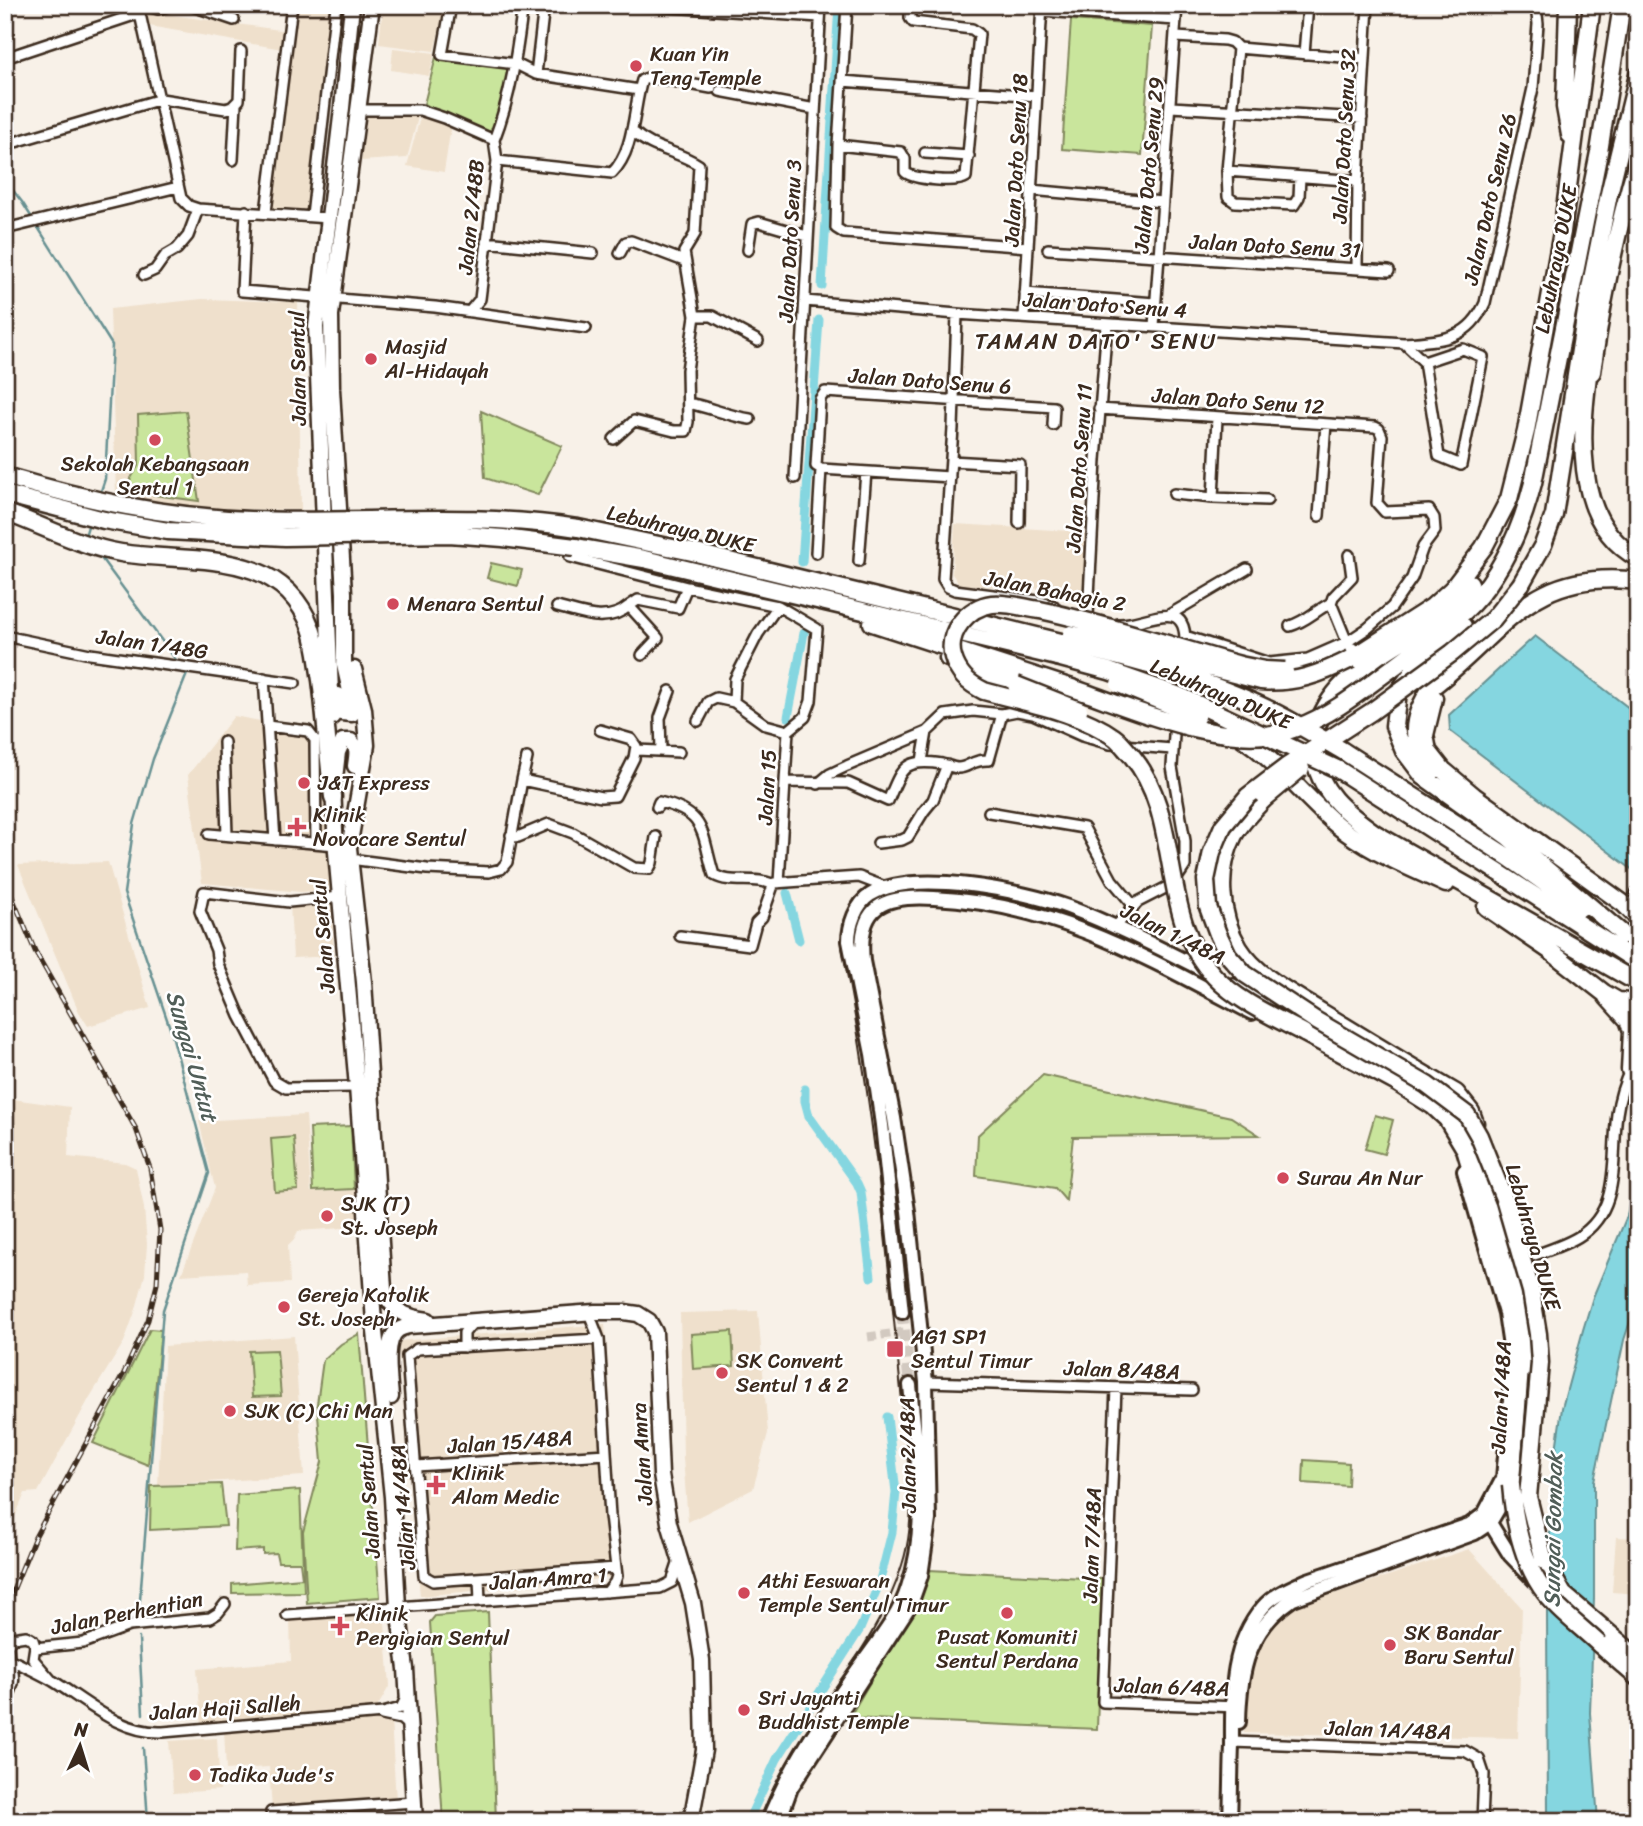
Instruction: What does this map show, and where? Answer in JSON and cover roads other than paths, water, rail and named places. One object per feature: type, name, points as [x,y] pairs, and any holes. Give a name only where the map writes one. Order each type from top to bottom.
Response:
[{"type":"highway","points":[[1568,5],[1565,107],[1573,147]]},
{"type":"highway","name":"Lebuhraya DUKE","points":[[1484,547],[1509,499],[1526,430],[1560,244],[1592,5]]},
{"type":"highway","name":"Lebuhraya DUKE","points":[[1504,557],[1521,521],[1533,483],[1599,152],[1622,5]]},
{"type":"highway","points":[[1638,75],[1620,151],[1587,381],[1583,466],[1594,509],[1618,544],[1638,558]]},
{"type":"highway","points":[[1610,225],[1638,160]]},
{"type":"highway","name":"Lebuhraya DUKE","points":[[1610,225],[1588,299],[1554,515],[1543,545],[1521,584],[1493,619],[1452,653],[1248,796],[1223,826],[1212,852],[1206,880],[1208,907],[1228,955],[1245,974],[1315,1020],[1427,1085],[1467,1115],[1479,1136],[1505,1201],[1531,1291],[1538,1334],[1540,1363],[1528,1497],[1544,1561],[1563,1594],[1638,1658]]},
{"type":"highway","name":"Lebuhraya DUKE","points":[[5,476],[132,509],[194,517],[251,520],[495,519],[578,528],[692,552],[947,615],[1060,649],[1109,671],[1180,696],[1339,770],[1633,950]]},
{"type":"highway","name":"Lebuhraya DUKE","points":[[5,495],[104,520],[168,531],[285,537],[449,534],[503,538],[572,552],[644,559],[777,599],[970,636],[1134,661],[1224,691],[1280,715],[1343,751],[1633,950]]},
{"type":"highway","points":[[5,512],[71,538],[119,553],[240,566],[270,576],[280,584],[305,615],[315,643],[334,797]]},
{"type":"highway","points":[[1060,649],[1106,641],[1261,681],[1307,678],[1351,659],[1443,598],[1460,581],[1484,547]]},
{"type":"highway","points":[[1484,547],[1469,585],[1441,615],[1338,688],[1326,704],[1315,730],[1314,757],[1328,791],[1341,809],[1376,834],[1638,982]]},
{"type":"highway","points":[[1504,557],[1490,599],[1476,615],[1419,664],[1398,692],[1394,726],[1404,751],[1423,776],[1507,836],[1633,950]]},
{"type":"highway","points":[[777,599],[1195,728],[1222,734],[1261,736],[1295,729],[1331,712],[1455,620],[1482,591],[1504,557]]},
{"type":"highway","points":[[1445,793],[1417,748],[1414,727],[1422,702],[1432,687],[1513,615],[1550,590],[1583,580],[1611,578],[1638,581]]},
{"type":"highway","points":[[777,599],[918,645],[1107,722],[1125,735],[1152,766],[1172,820],[1188,896],[1208,953],[1224,975],[1253,999],[1304,1033]]},
{"type":"highway","points":[[1304,1033],[1249,1004],[1215,977],[1198,955],[1189,936],[1178,898],[1163,820],[1152,787],[1141,767],[1116,738],[1098,727],[1064,714],[973,686],[957,669],[951,651],[955,632],[966,615],[976,608],[993,603],[1067,616],[1240,666],[1285,671],[1335,658],[1406,622]]},
{"type":"highway","points":[[1060,649],[1231,730],[1249,743],[1338,827],[1387,856],[1556,936]]},
{"type":"highway","points":[[1442,679],[1428,719],[1426,735],[1428,751],[1443,770],[1474,796],[1624,904],[1638,918]]},
{"type":"highway","points":[[1371,712],[1355,728],[1265,798],[1248,815],[1234,835],[1227,851],[1223,874],[1222,899],[1227,922],[1239,948],[1256,968],[1350,1030],[1456,1093],[1471,1112],[1475,1123],[1482,1170]]},
{"type":"highway","points":[[1469,895],[1549,950],[1604,993],[1618,1001],[1638,999]]},
{"type":"highway","points":[[1604,993],[1628,1020],[1632,1031],[1630,1070]]},
{"type":"highway","name":"Lebuhraya DUKE","points":[[1304,1033],[1433,1105],[1447,1119],[1465,1149],[1517,1324],[1520,1368],[1511,1485],[1522,1551],[1542,1588],[1563,1611],[1638,1678]]},
{"type":"main road","name":"Jalan Sentul","points":[[352,5],[328,218],[325,300],[343,587],[353,667],[365,709],[366,745],[345,851],[340,897],[392,1497],[415,1821]]},
{"type":"main road","name":"Jalan Sentul","points":[[372,5],[358,110],[325,300],[316,327],[334,797],[345,851],[364,982],[384,1289],[390,1304],[404,1315],[454,1322]]},
{"type":"main road","points":[[327,583],[340,708],[341,713],[348,715],[354,710],[344,665],[343,587]]},
{"type":"main road","points":[[334,797],[340,745],[343,741],[351,741],[357,750],[345,851]]},
{"type":"main road","name":"Jalan 1/48A","points":[[890,893],[925,883],[966,884],[1031,896],[1067,907],[1115,927],[1282,1011],[1402,1076],[1440,1100],[1462,1127],[1482,1170],[1518,1294],[1527,1348],[1525,1400],[1514,1481],[1487,1519]]},
{"type":"main road","points":[[890,893],[870,895],[863,900],[849,928],[849,941],[883,1125],[902,1312]]},
{"type":"main road","points":[[876,908],[890,893]]},
{"type":"main road","name":"Jalan 1/48A","points":[[890,893],[962,899],[1018,908],[1061,921],[1120,945],[1412,1097],[1437,1118],[1460,1157],[1495,1275],[1509,1338],[1510,1400],[1503,1478],[1487,1519]]},
{"type":"main road","name":"Jalan 2/48A","points":[[779,1821],[791,1788],[898,1625],[917,1589],[926,1552],[929,1520],[926,1382],[908,1211],[861,940],[867,918],[876,908]]},
{"type":"main road","name":"Jalan Amra","points":[[454,1322],[589,1313],[638,1314],[649,1321],[655,1332],[661,1475],[669,1523],[680,1556],[699,1637],[704,1750],[691,1821]]},
{"type":"main road","points":[[384,1421],[391,1407],[388,1349],[391,1338],[397,1330],[409,1326],[454,1322]]},
{"type":"main road","name":"Jalan 2/48A","points":[[768,1821],[795,1762],[890,1622],[908,1590],[917,1550],[919,1519],[917,1453],[910,1385]]},
{"type":"main road","points":[[1239,1821],[1235,1707],[1247,1658],[1269,1617],[1293,1599],[1475,1533],[1487,1519],[1510,1555],[1528,1576],[1619,1649],[1638,1671]]},
{"type":"main road","points":[[1230,1821],[1236,1743]]},
{"type":"main road","points":[[700,1821],[707,1776],[704,1750]]},
{"type":"street","points":[[5,58],[141,8],[158,9],[170,5]]},
{"type":"street","points":[[190,5],[234,20]]},
{"type":"street","points":[[266,212],[292,5]]},
{"type":"street","points":[[312,216],[336,5]]},
{"type":"street","points":[[451,5],[442,55],[516,65],[536,74],[639,90]]},
{"type":"street","points":[[494,140],[504,114],[516,65],[523,5]]},
{"type":"street","points":[[536,74],[544,5]]},
{"type":"street","points":[[639,5],[820,17]]},
{"type":"street","points":[[776,14],[804,5]]},
{"type":"street","name":"Jalan Dato Senu 3","points":[[795,478],[821,5]]},
{"type":"street","points":[[847,5],[835,224],[839,231],[1028,247]]},
{"type":"street","points":[[838,145],[896,150],[904,155],[904,168],[908,176],[963,180],[968,173],[979,34],[972,29],[913,22],[909,14],[910,5]]},
{"type":"street","name":"Jalan Dato Senu 29","points":[[1154,327],[1177,5]]},
{"type":"street","points":[[1304,54],[1308,5]]},
{"type":"street","name":"Jalan Dato Senu 32","points":[[1357,268],[1368,5]]},
{"type":"street","name":"Jalan Dato Senu 26","points":[[1404,343],[1451,337],[1477,320],[1485,303],[1534,88],[1536,5]]},
{"type":"street","points":[[141,8],[181,198],[189,206],[198,209],[328,218]]},
{"type":"street","points":[[1042,8],[1112,10],[1176,20]]},
{"type":"street","name":"Jalan Dato Senu 18","points":[[1024,317],[1042,8]]},
{"type":"street","points":[[1176,37],[1232,41],[1238,48],[1365,59]]},
{"type":"street","points":[[1238,48],[1227,171],[1228,197],[1235,202],[1294,205],[1299,197],[1300,177]]},
{"type":"street","points":[[233,160],[241,51]]},
{"type":"street","points":[[497,161],[612,173],[620,165],[632,131],[642,80],[651,77],[815,109]]},
{"type":"street","points":[[842,82],[1037,96]]},
{"type":"street","points":[[5,145],[161,99],[226,109],[236,104]]},
{"type":"street","points":[[1171,107],[1362,118]]},
{"type":"street","name":"Jalan 2/48B","points":[[358,110],[420,110],[470,128],[494,140],[497,161],[480,299],[470,311]]},
{"type":"street","points":[[323,128],[340,130]]},
{"type":"street","points":[[614,439],[634,421],[674,431],[686,431],[687,362],[695,316],[684,261],[685,247],[695,234],[699,165],[652,146],[632,131]]},
{"type":"street","points":[[925,153],[969,156]]},
{"type":"street","points":[[1227,171],[1359,181]]},
{"type":"street","points":[[5,229],[178,187]]},
{"type":"street","points":[[1031,190],[1162,202]]},
{"type":"street","points":[[144,275],[155,270],[165,256],[188,236],[198,209]]},
{"type":"street","points":[[246,211],[242,291],[470,311],[586,328]]},
{"type":"street","points":[[748,250],[752,224],[759,222],[807,236]]},
{"type":"street","points":[[620,253],[626,242],[631,241],[684,261]]},
{"type":"street","points":[[486,242],[593,253]]},
{"type":"street","name":"Jalan Dato Senu 31","points":[[1048,248],[1389,271]]},
{"type":"street","points":[[1025,293],[1155,303]]},
{"type":"street","name":"Jalan Dato Senu 4","points":[[805,301],[957,314],[1404,343]]},
{"type":"street","points":[[821,469],[950,477],[957,314]]},
{"type":"street","points":[[695,316],[712,316],[758,341]]},
{"type":"street","name":"Jalan Dato Senu 11","points":[[1088,615],[1099,409],[1107,324]]},
{"type":"street","points":[[1404,343],[1424,362],[1439,456],[1461,465],[1483,357],[1463,349],[1424,362]]},
{"type":"street","name":"Jalan Dato Senu 6","points":[[816,553],[821,469],[816,466],[820,400],[825,392],[1054,407],[1054,425]]},
{"type":"street","points":[[688,402],[728,416],[750,419]]},
{"type":"street","name":"Jalan Dato Senu 12","points":[[1099,409],[1379,429],[1382,436],[1377,503],[1385,512],[1429,510],[1434,518],[1435,531],[1423,547],[1412,578],[1392,607],[1347,642]]},
{"type":"street","points":[[1213,498],[1217,418]]},
{"type":"street","points":[[1319,516],[1326,424]]},
{"type":"street","points":[[951,461],[1020,465],[1019,523]]},
{"type":"street","points":[[859,561],[866,472]]},
{"type":"street","name":"Jalan Bahagia 2","points":[[950,477],[943,579],[948,587],[955,590],[1038,601],[1125,625],[1169,615],[1247,569]]},
{"type":"street","points":[[1174,494],[1267,500]]},
{"type":"street","points":[[572,552],[687,587],[777,599],[735,679],[734,702]]},
{"type":"street","points":[[1169,615],[1180,621],[1185,640],[1269,663],[1308,659],[1347,642],[1331,603],[1333,597],[1352,577],[1349,555]]},
{"type":"street","points":[[556,607],[597,618],[621,613],[638,600],[678,608],[687,587]]},
{"type":"street","name":"Jalan 15","points":[[680,936],[750,945],[756,923],[764,913],[776,884],[788,731],[805,717],[811,701],[817,629],[777,599]]},
{"type":"street","points":[[1290,626],[1306,622],[1318,609],[1331,603]]},
{"type":"street","points":[[629,607],[658,638],[642,655]]},
{"type":"street","name":"Jalan 1/48G","points":[[5,636],[90,654],[295,683]]},
{"type":"street","points":[[264,678],[275,840]]},
{"type":"street","points":[[661,751],[660,718],[670,691]]},
{"type":"street","points":[[698,721],[708,702],[716,698],[734,702],[766,725],[788,731]]},
{"type":"street","points":[[818,784],[847,765],[927,732],[945,715],[973,712],[1017,711],[1033,714],[1082,736],[1110,744],[1172,749]]},
{"type":"street","points":[[785,782],[848,783],[888,801],[904,767],[911,762],[922,761],[958,768],[977,759],[989,761],[1002,713]]},
{"type":"street","points":[[1115,927],[1134,906],[1173,884],[1185,866],[1186,852],[1172,768],[1176,714]]},
{"type":"street","points":[[267,726],[308,731],[316,740],[316,843]]},
{"type":"street","points":[[600,730],[631,739],[637,750]]},
{"type":"street","points":[[922,761],[927,732]]},
{"type":"street","points":[[224,743],[227,835]]},
{"type":"street","points":[[637,750],[679,752]]},
{"type":"street","points":[[522,780],[601,797],[615,796],[637,750]]},
{"type":"street","points":[[209,834],[316,843],[427,869],[489,872],[501,869],[507,862],[527,758]]},
{"type":"street","points":[[878,843],[908,837],[933,800],[947,765]]},
{"type":"street","points":[[657,807],[659,802],[676,806],[699,822],[714,875],[720,879],[776,884],[859,877],[890,893]]},
{"type":"street","points":[[989,812],[1084,828],[1112,880],[1134,906]]},
{"type":"street","points":[[511,835],[525,835],[535,828],[549,824],[573,833],[634,868],[649,869],[656,847],[656,837]]},
{"type":"street","points":[[859,877],[869,885],[876,908]]},
{"type":"street","points":[[1638,890],[1635,896],[1638,902]]},
{"type":"street","points":[[340,897],[289,901],[204,892],[200,911],[240,1016],[274,1081],[286,1088],[357,1087]]},
{"type":"street","points":[[1508,1265],[1577,1238],[1598,1222],[1613,1184],[1617,1112],[1623,1086],[1638,1054]]},
{"type":"street","points":[[589,1313],[599,1339],[616,1568],[615,1583],[607,1592]]},
{"type":"street","points":[[475,1321],[467,1326],[464,1333],[464,1347],[599,1339]]},
{"type":"street","name":"Jalan 14/48A","points":[[464,1347],[417,1349],[407,1356],[424,1576],[433,1581],[478,1578]]},
{"type":"street","name":"Jalan 8/48A","points":[[926,1382],[1192,1390]]},
{"type":"street","name":"Jalan 7/48A","points":[[1103,1702],[1116,1388]]},
{"type":"street","name":"Jalan 15/48A","points":[[416,1466],[606,1454]]},
{"type":"street","name":"Jalan Amra 1","points":[[398,1606],[660,1588],[672,1582],[680,1556]]},
{"type":"street","points":[[480,1601],[478,1578],[616,1568]]},
{"type":"street","name":"Jalan Perhentian","points":[[35,1646],[83,1643],[129,1626],[210,1618],[225,1604]]},
{"type":"street","points":[[287,1615],[398,1606]]},
{"type":"street","points":[[5,1704],[15,1683],[8,1645],[12,1638],[26,1636],[35,1646]]},
{"type":"street","name":"Jalan Haji Salleh","points":[[35,1646],[33,1659],[51,1681]]},
{"type":"street","name":"Jalan Haji Salleh","points":[[9,1659],[130,1728],[150,1732],[374,1714],[401,1708],[407,1696]]},
{"type":"street","name":"Jalan 6/48A","points":[[1103,1702],[1235,1707]]},
{"type":"street","name":"Jalan Haji Salleh","points":[[374,1714],[401,1719],[409,1726]]},
{"type":"street","name":"Jalan 1A/48A","points":[[1236,1743],[1465,1751],[1479,1759],[1484,1774],[1482,1821]]},
{"type":"street","points":[[271,1812],[414,1802]]},
{"type":"water","points":[[1535,636],[1629,708],[1638,711],[1638,874],[1450,731],[1449,715]]},
{"type":"water","name":"Sungai Gombak","points":[[1638,1154],[1638,1297],[1624,1340],[1594,1481],[1590,1713],[1598,1821],[1548,1821],[1547,1612],[1552,1478],[1562,1408],[1593,1297],[1627,1216]]},
{"type":"waterway","points":[[822,286],[839,5]]},
{"type":"waterway","points":[[5,180],[22,202],[112,345],[105,479],[100,494]]},
{"type":"waterway","points":[[802,562],[819,320]]},
{"type":"waterway","points":[[85,536],[89,523]]},
{"type":"waterway","name":"Sungai Untut","points":[[98,554],[179,664]]},
{"type":"waterway","points":[[788,717],[804,633]]},
{"type":"waterway","name":"Sungai Untut","points":[[139,1612],[163,1310],[209,1173],[171,1031],[124,893],[134,824],[153,759],[187,674],[183,669]]},
{"type":"waterway","points":[[787,893],[799,940]]},
{"type":"waterway","points":[[805,1089],[809,1116],[861,1192],[871,1277]]},
{"type":"waterway","points":[[748,1821],[777,1759],[860,1629],[879,1584],[892,1532],[896,1492],[887,1417]]},
{"type":"waterway","name":"Sungai Untut","points":[[139,1638],[143,1714]]},
{"type":"waterway","name":"Sungai Untut","points":[[143,1748],[148,1821]]},
{"type":"tunnel","points":[[902,1312],[910,1385]]},
{"type":"tunnel","points":[[868,1337],[904,1332]]},
{"type":"tram line","points":[[760,1821],[787,1763],[873,1631],[894,1588],[910,1528],[911,1491],[883,1218],[866,1083],[842,948]]},
{"type":"railway","points":[[5,880],[35,951],[136,1129],[150,1168],[160,1230],[157,1284],[148,1320],[124,1373],[34,1539],[5,1610]]},
{"type":"place","name":"Kuan Yin Teng Temple","points":[[636,66]]},
{"type":"place","name":"Masjid Al-Hidayah","points":[[371,359]]},
{"type":"place","name":"Sekolah Kebangsaan Sentul 1","points":[[155,440]]},
{"type":"place","name":"Menara Sentul","points":[[393,604]]},
{"type":"place","name":"J&T Express","points":[[304,783]]},
{"type":"place","name":"Klinik Novocare Sentul","points":[[297,827]]},
{"type":"place","name":"Surau An Nur","points":[[1283,1178]]},
{"type":"place","name":"SJK (T) St. Joseph","points":[[327,1216]]},
{"type":"place","name":"Gereja Katolik St. Joseph","points":[[284,1307]]},
{"type":"place","name":"AG1 SP1 Sentul Timur","points":[[895,1349]]},
{"type":"place","name":"SK Convent Sentul 1 & 2","points":[[722,1373]]},
{"type":"place","name":"SJK (C) Chi Man","points":[[230,1411]]},
{"type":"place","name":"Klinik Alam Medic","points":[[436,1485]]},
{"type":"place","name":"Athi Eeswaran Temple Sentul Timur","points":[[744,1593]]},
{"type":"place","name":"Pusat Komuniti Sentul Perdana","points":[[1007,1613]]},
{"type":"place","name":"Klinik Pergigian Sentul","points":[[340,1626]]},
{"type":"place","name":"SK Bandar Baru Sentul","points":[[1390,1645]]},
{"type":"place","name":"Sri Jayanti Buddhist Temple","points":[[744,1710]]},
{"type":"place","name":"Tadika Jude's","points":[[195,1775]]},
{"type":"district","name":"TAMAN DATO' SENU","points":[[1096,341]]}]
